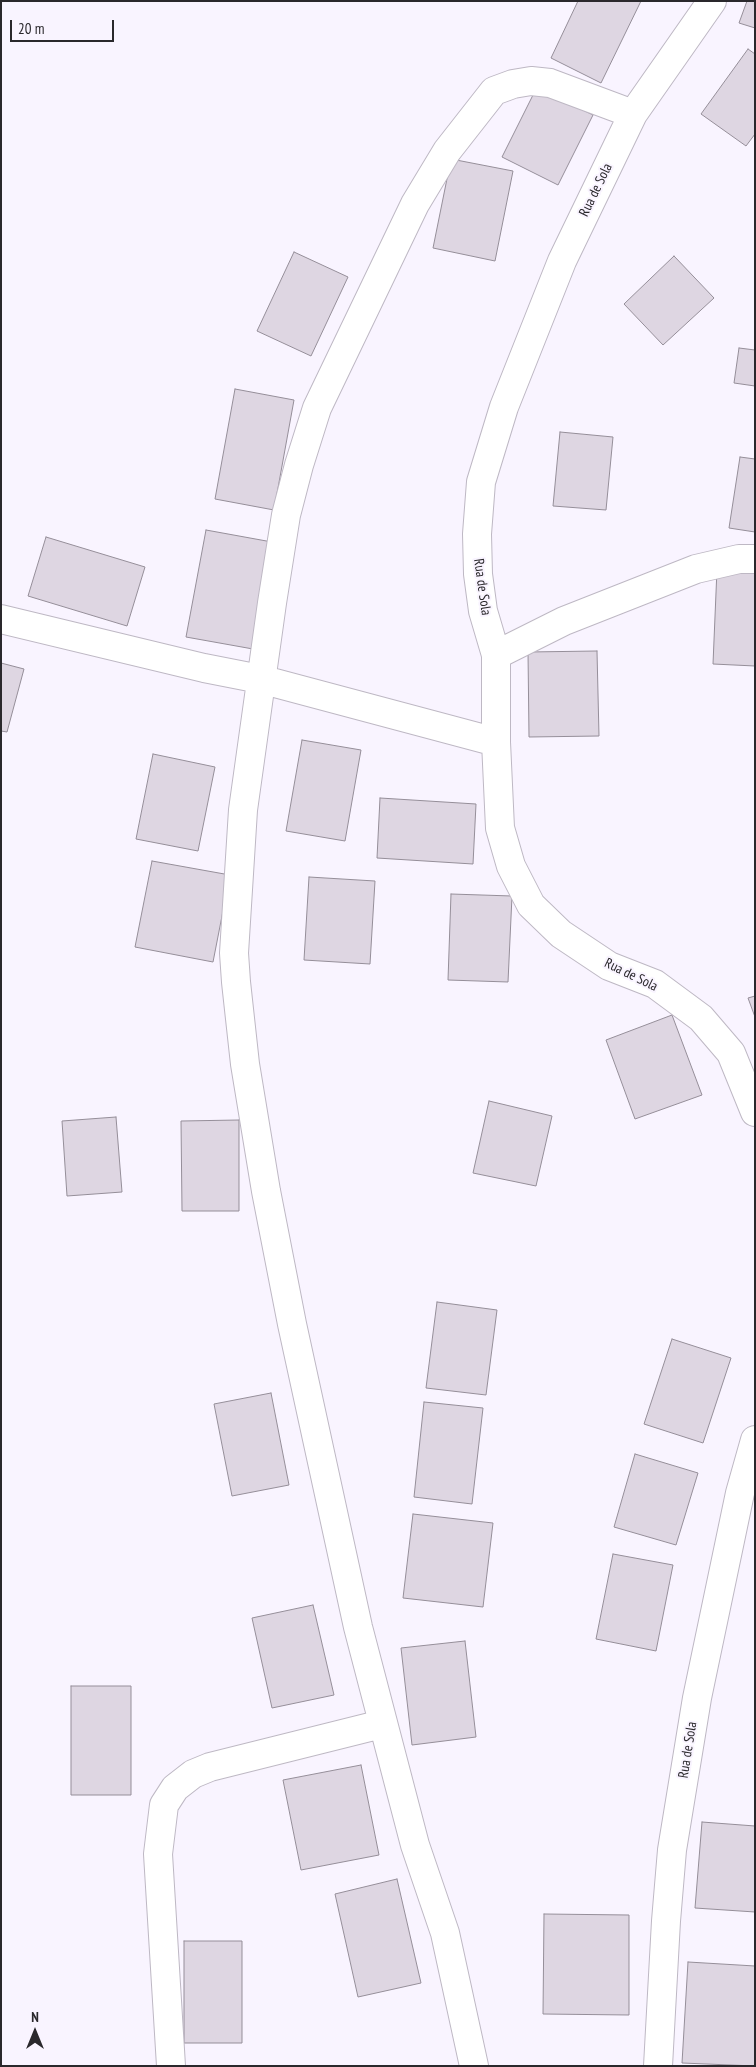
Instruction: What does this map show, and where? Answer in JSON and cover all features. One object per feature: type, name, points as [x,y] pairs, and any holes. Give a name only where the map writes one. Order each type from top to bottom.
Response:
[{"type":"street","name":"Rua de Sola","points":[[712,1],[633,114],[562,261],[504,407],[482,482],[477,534],[478,574],[483,611],[496,655],[496,742],[500,828],[511,866],[531,905],[561,934],[609,966],[654,984],[701,1018],[732,1053],[755,1112]]},
{"type":"street","points":[[474,2066],[445,1933],[415,1845],[382,1724],[356,1618],[292,1324],[266,1192],[245,1064],[234,953],[243,810],[260,679],[286,515],[299,465],[317,408],[415,204],[447,151],[494,91],[513,84],[531,81],[550,83],[633,114]]},
{"type":"street","points":[[496,655],[564,621],[696,569],[739,559],[755,559]]},
{"type":"street","points":[[1,619],[204,668],[260,679],[496,742]]},
{"type":"street","name":"Rua de Sola","points":[[658,2066],[665,1931],[672,1850],[697,1698],[740,1493],[755,1440]]},
{"type":"street","points":[[171,2066],[158,1854],[164,1805],[175,1788],[193,1774],[210,1767],[382,1724]]},
{"type":"building","points":[[578,1],[641,1],[601,83],[551,58]]},
{"type":"building","points":[[747,1],[755,1],[755,28],[739,23]]},
{"type":"building","points":[[748,49],[755,54],[755,134],[746,146],[701,114]]},
{"type":"building","points":[[537,87],[593,115],[558,185],[502,157]]},
{"type":"building","points":[[451,159],[513,171],[495,261],[433,248]]},
{"type":"building","points":[[294,252],[348,277],[311,356],[257,331]]},
{"type":"building","points":[[674,256],[714,298],[663,345],[624,304]]},
{"type":"building","points":[[739,348],[755,350],[755,386],[734,383]]},
{"type":"building","points":[[235,389],[294,400],[274,510],[215,499]]},
{"type":"building","points":[[560,432],[613,437],[606,510],[553,506]]},
{"type":"building","points":[[740,457],[755,459],[755,532],[729,528]]},
{"type":"building","points":[[206,530],[272,542],[253,649],[186,637]]},
{"type":"building","points":[[46,537],[145,567],[127,626],[28,596]]},
{"type":"building","points":[[717,569],[755,571],[755,666],[713,664]]},
{"type":"building","points":[[597,651],[599,736],[529,737],[528,652]]},
{"type":"building","points":[[1,663],[24,669],[7,732],[1,731]]},
{"type":"building","points":[[302,740],[361,750],[345,841],[286,831]]},
{"type":"building","points":[[153,754],[215,767],[198,851],[136,839]]},
{"type":"building","points":[[380,798],[476,804],[473,864],[377,858]]},
{"type":"building","points":[[152,861],[230,875],[213,962],[135,947]]},
{"type":"building","points":[[309,877],[375,881],[370,964],[304,960]]},
{"type":"building","points":[[451,894],[512,896],[508,982],[448,980]]},
{"type":"building","points":[[755,996],[755,1017],[748,998]]},
{"type":"building","points":[[672,1015],[702,1095],[635,1119],[606,1040]]},
{"type":"building","points":[[489,1101],[552,1116],[536,1186],[473,1173]]},
{"type":"building","points":[[116,1117],[122,1192],[67,1196],[62,1121]]},
{"type":"building","points":[[239,1120],[239,1211],[182,1211],[181,1121]]},
{"type":"building","points":[[437,1302],[497,1310],[486,1395],[426,1388]]},
{"type":"building","points":[[672,1339],[731,1358],[703,1443],[644,1424]]},
{"type":"building","points":[[271,1393],[289,1485],[232,1496],[214,1404]]},
{"type":"building","points":[[424,1402],[483,1408],[472,1504],[414,1497]]},
{"type":"building","points":[[635,1454],[698,1473],[676,1545],[614,1527]]},
{"type":"building","points":[[413,1514],[493,1523],[483,1607],[403,1598]]},
{"type":"building","points":[[613,1554],[673,1565],[656,1651],[596,1639]]},
{"type":"building","points":[[313,1605],[334,1695],[272,1708],[252,1618]]},
{"type":"building","points":[[465,1641],[476,1737],[412,1745],[401,1648]]},
{"type":"building","points":[[71,1686],[131,1686],[131,1795],[71,1795]]},
{"type":"building","points":[[361,1765],[379,1855],[301,1870],[283,1780]]},
{"type":"building","points":[[702,1822],[755,1826],[755,1912],[695,1908]]},
{"type":"building","points":[[397,1879],[421,1983],[358,1997],[335,1894]]},
{"type":"building","points":[[544,1914],[629,1915],[629,2015],[543,2014]]},
{"type":"building","points":[[184,1941],[242,1941],[242,2043],[184,2043]]},
{"type":"building","points":[[688,1962],[755,1966],[755,2066],[682,2063]]}]
